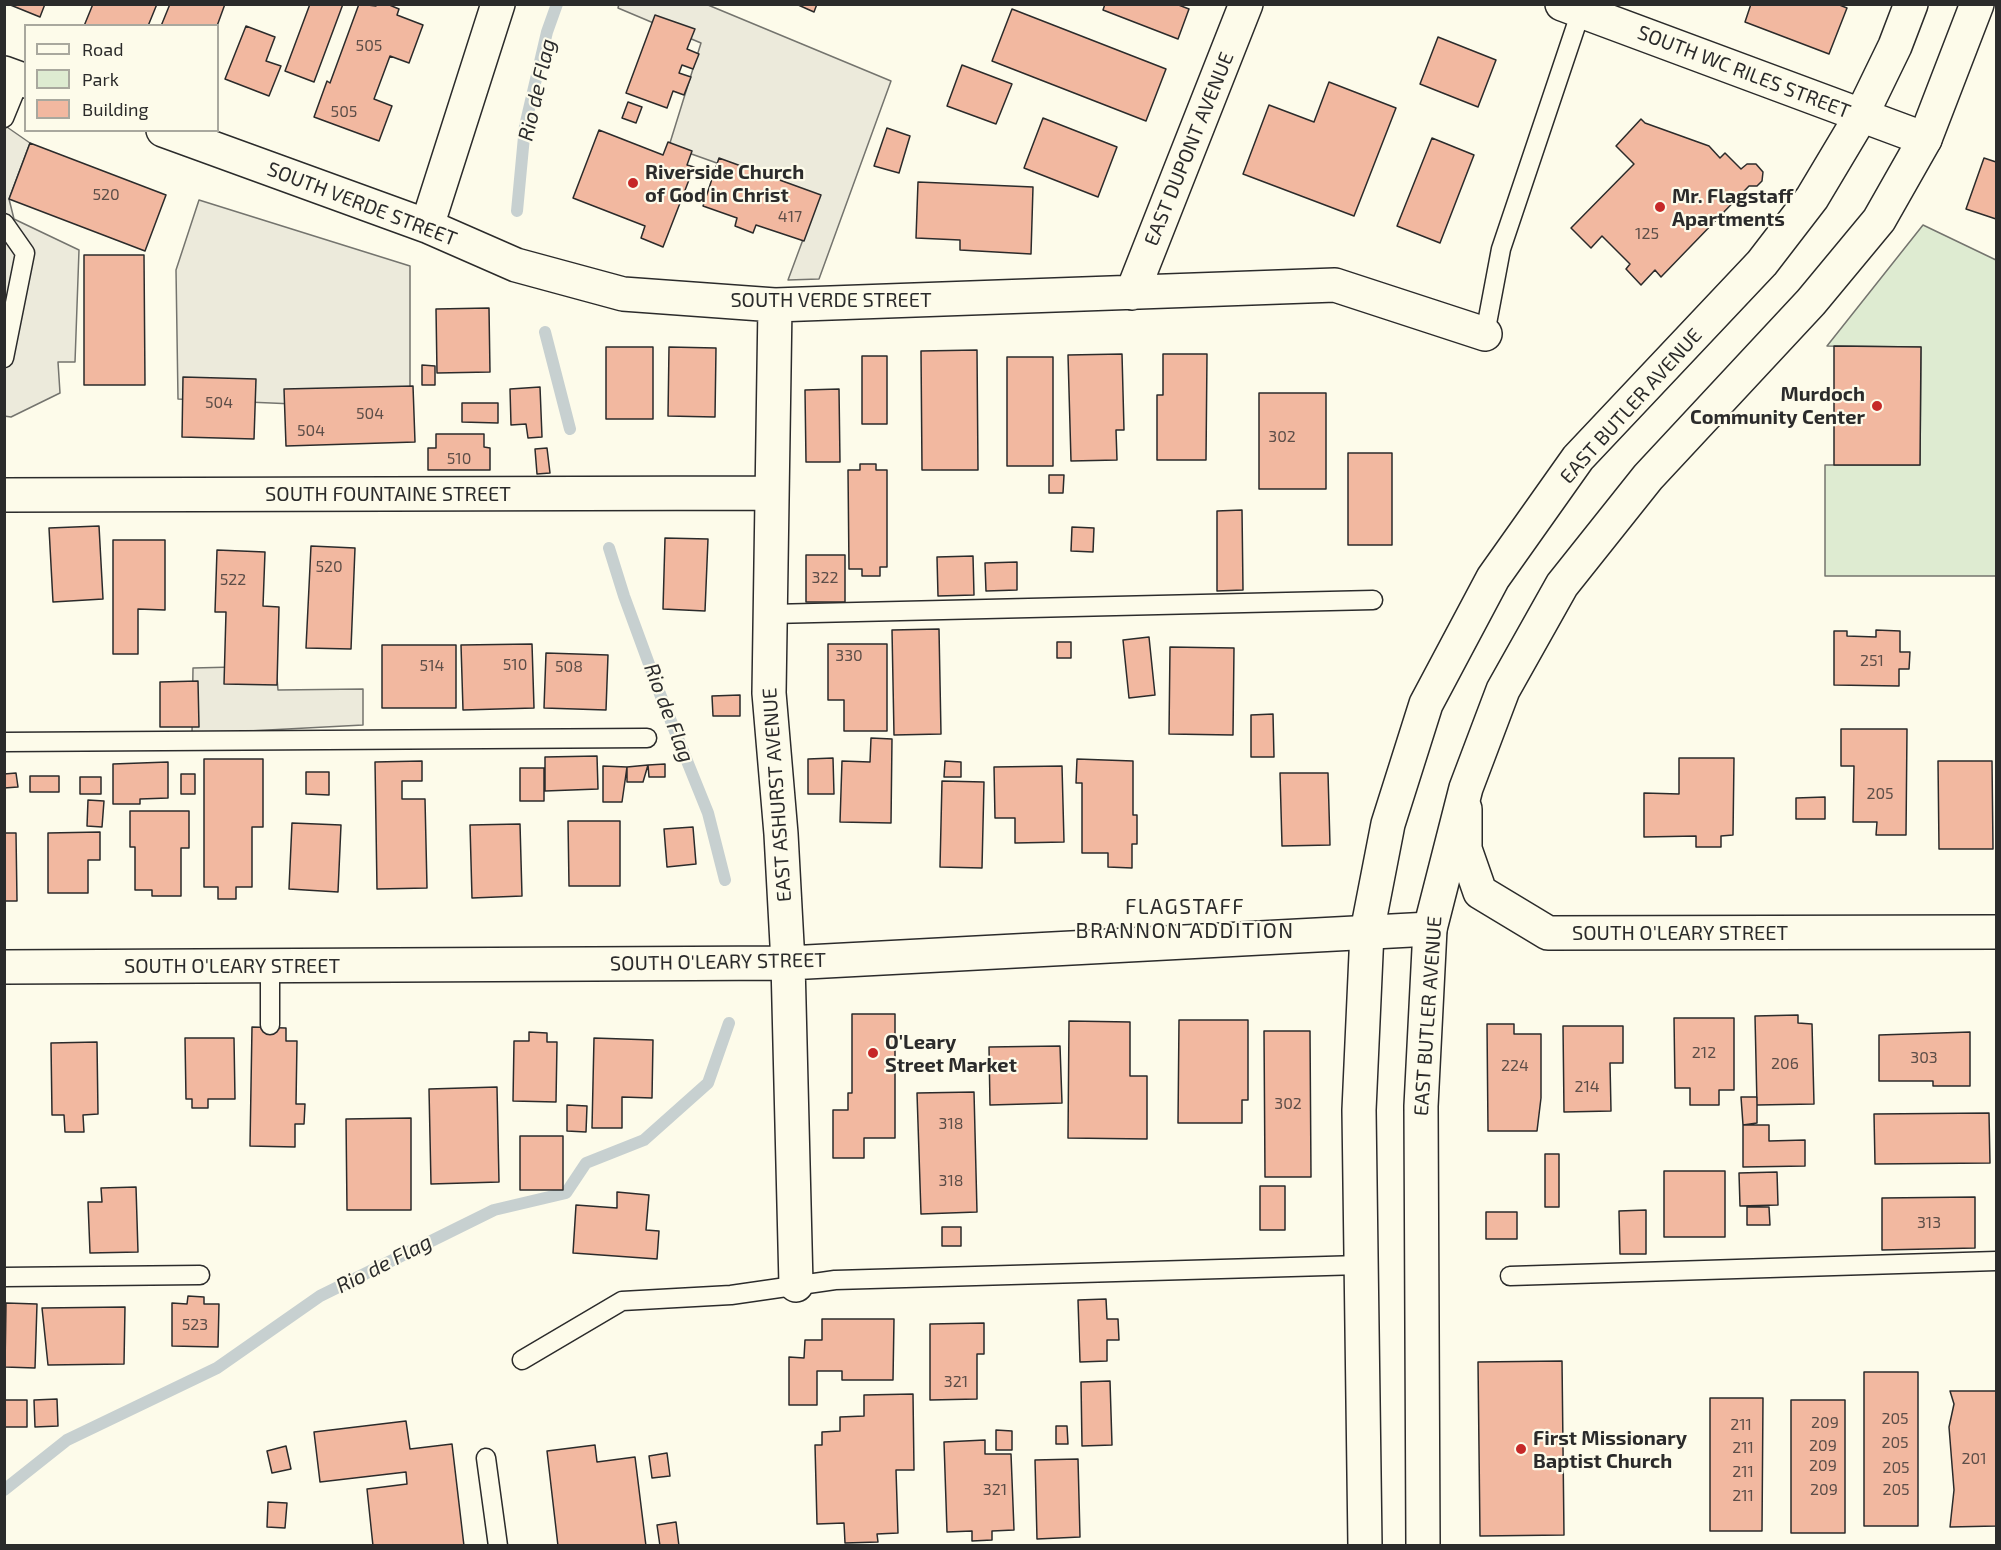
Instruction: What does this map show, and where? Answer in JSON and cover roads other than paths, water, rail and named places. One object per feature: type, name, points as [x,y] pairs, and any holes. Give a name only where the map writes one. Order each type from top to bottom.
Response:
[{"type":"street","points":[[427,226],[498,4]]},
{"type":"street","name":"EAST DUPONT AVENUE","points":[[1132,292],[1246,4]]},
{"type":"street","name":"EAST BUTLER AVENUE","points":[[1365,1545],[1359,1110],[1367,932],[1388,824],[1426,704],[1492,578],[1578,458],[1762,262],[1812,198],[1861,116],[1895,46],[1911,4]]},
{"type":"street","name":"EAST BUTLER AVENUE","points":[[1423,1545],[1421,1106],[1430,929],[1466,788],[1503,690],[1562,585],[1648,477],[1811,302],[1879,220],[1925,139],[1977,4]]},
{"type":"street","name":"SOUTH WC RILES STREET","points":[[1572,8],[1925,139]]},
{"type":"street","name":"SOUTH VERDE STREET","points":[[168,132],[427,226],[516,265],[623,294],[775,305],[1335,285],[1485,334]]},
{"type":"street","name":"EAST ASHURST AVENUE","points":[[775,305],[769,693],[782,834],[788,963],[796,1285]]},
{"type":"street","name":"SOUTH FOUNTAINE STREET","points":[[4,495],[772,493]]},
{"type":"street","name":"SOUTH O'LEARY STREET","points":[[1466,788],[1465,849],[1480,892],[1548,933],[1996,932]]},
{"type":"street","name":"SOUTH O'LEARY STREET","points":[[4,967],[788,963],[1430,929]]},
{"type":"lane","points":[[1485,334],[1501,249],[1572,8]]},
{"type":"lane","points":[[4,118],[17,78]]},
{"type":"lane","points":[[4,223],[25,253],[4,358]]},
{"type":"lane","points":[[771,614],[1373,600]]},
{"type":"lane","points":[[4,742],[647,738]]},
{"type":"lane","points":[[270,966],[270,1025]]},
{"type":"lane","points":[[1510,1276],[1996,1261]]},
{"type":"lane","points":[[522,1360],[622,1301],[731,1295],[835,1280],[1361,1265]]},
{"type":"lane","points":[[4,1277],[201,1275]]},
{"type":"lane","points":[[486,1458],[498,1545]]},
{"type":"waterway","name":"Rio de Flag","points":[[517,211],[525,126],[547,32],[557,4]]},
{"type":"waterway","name":"Rio de Flag","points":[[545,332],[570,429]]},
{"type":"waterway","name":"Rio de Flag","points":[[609,548],[660,694],[708,813],[725,880]]},
{"type":"waterway","name":"Rio de Flag","points":[[4,1490],[67,1440],[217,1368],[320,1296],[494,1210],[566,1193],[586,1163],[644,1140],[708,1083],[729,1023]]},
{"type":"place","name":"Riverside Church of God in Christ","points":[[633,183]]},
{"type":"place","name":"Mr. Flagstaff Apartments","points":[[1660,207]]},
{"type":"place","name":"Murdoch Community Center","points":[[1877,406]]},
{"type":"place","name":"O'Leary Street Market","points":[[873,1053]]},
{"type":"place","name":"First Missionary Baptist Church","points":[[1521,1449]]},
{"type":"district","name":"FLAGSTAFF BRANNON ADDITION","points":[[1185,919]]}]
